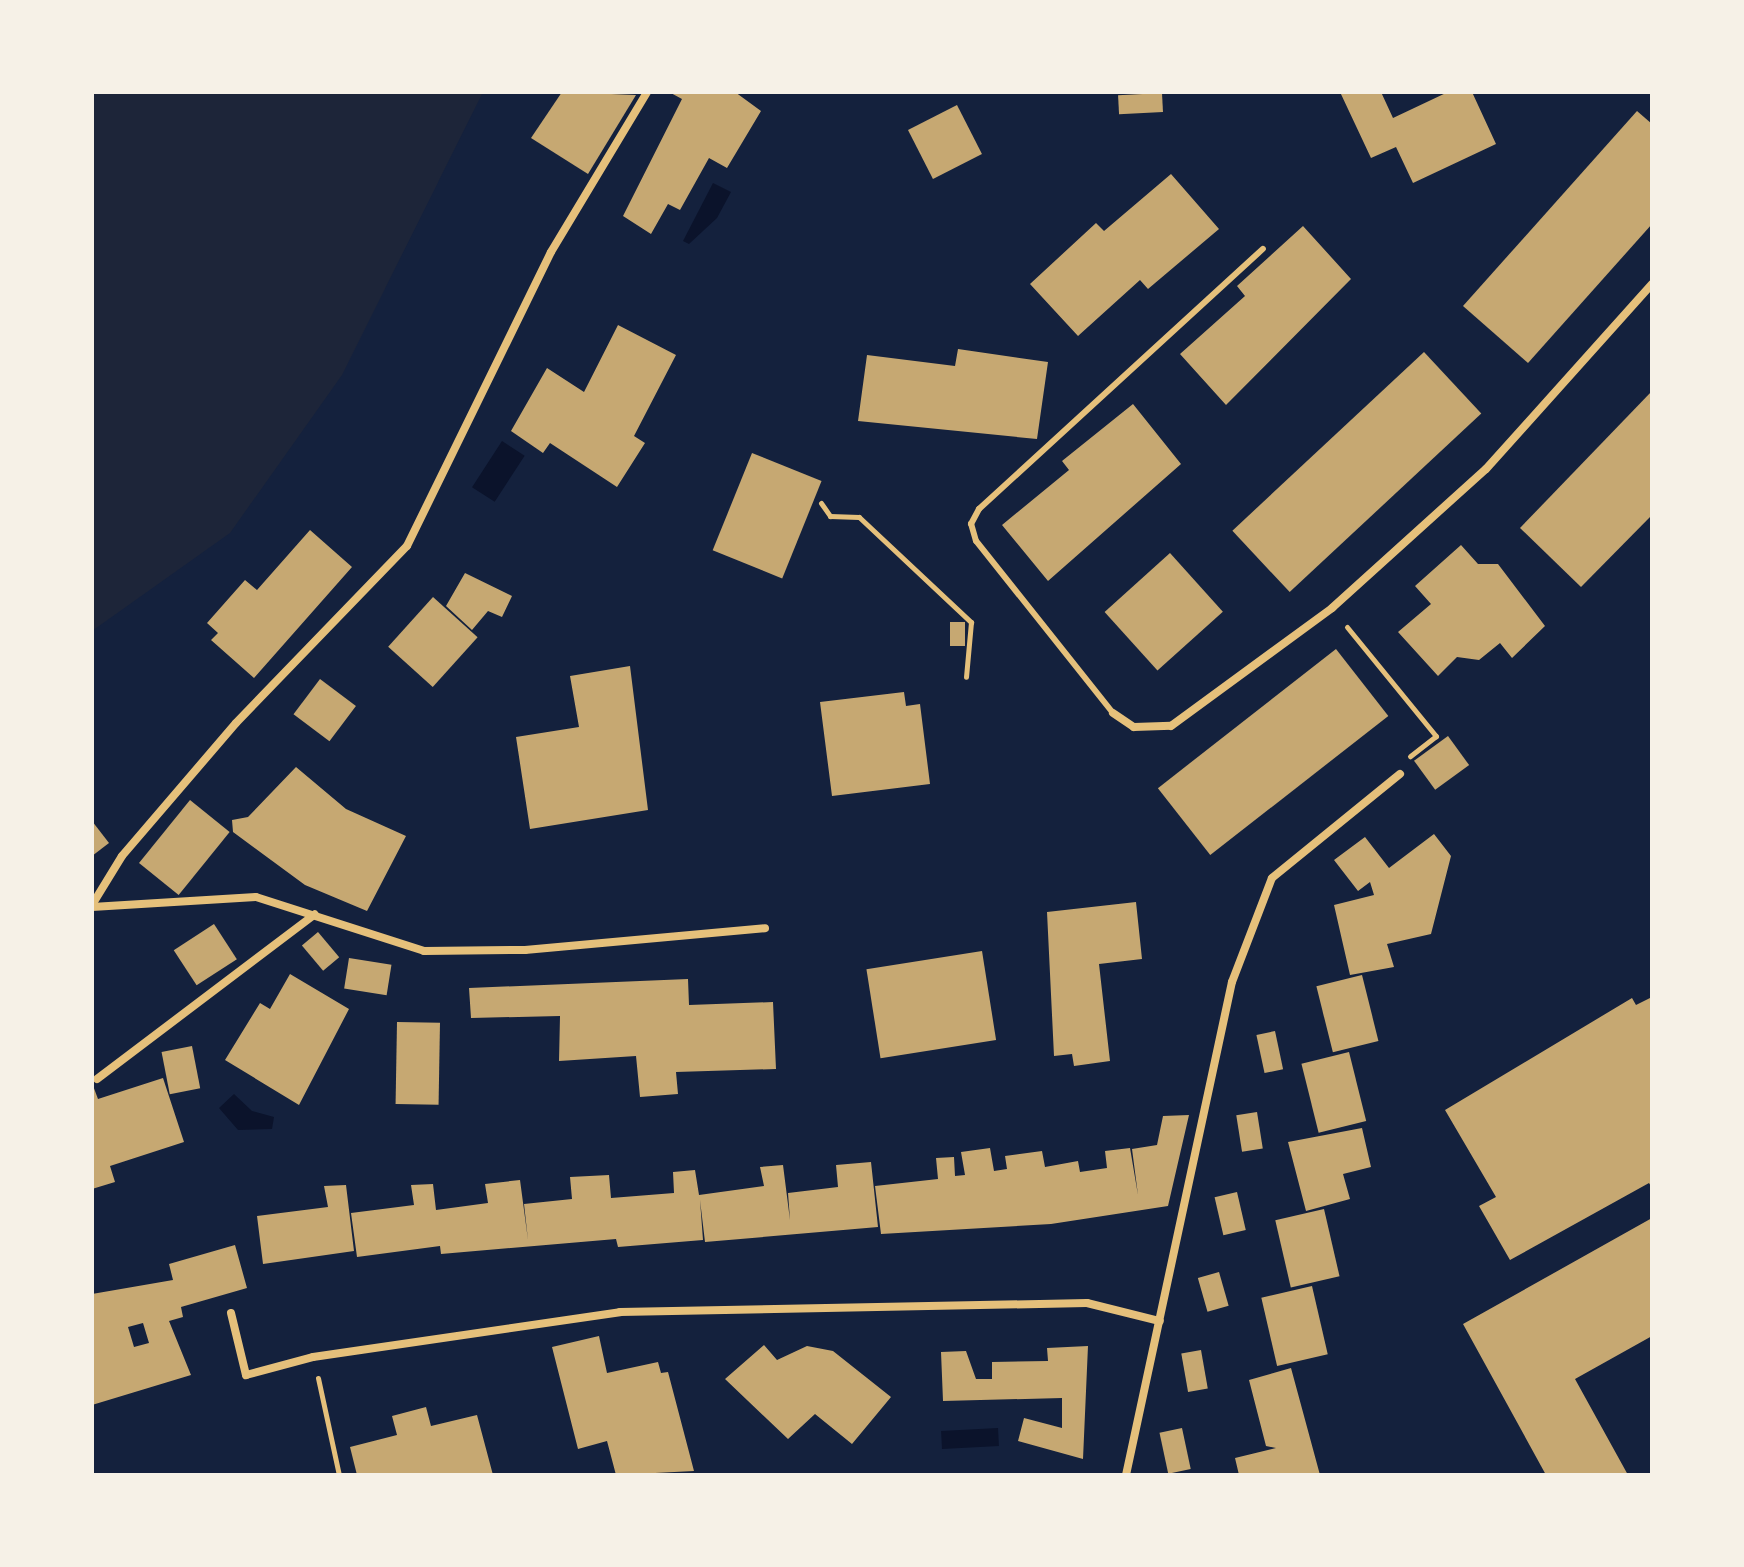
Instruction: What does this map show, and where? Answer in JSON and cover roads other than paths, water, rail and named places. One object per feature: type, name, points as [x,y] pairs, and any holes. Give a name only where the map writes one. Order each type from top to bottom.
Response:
[{"type":"street","points":[[92,906],[122,856],[236,723],[407,546],[551,252],[647,92]]},
{"type":"street","points":[[1113,713],[1134,727],[1171,726],[1332,608],[1486,469],[1652,284]]},
{"type":"street","points":[[1126,1475],[1232,982],[1272,878],[1400,774]]},
{"type":"street","points":[[92,906],[256,897],[424,951],[525,950],[765,928]]},
{"type":"street","points":[[97,1079],[315,914]]},
{"type":"street","points":[[231,1313],[246,1375],[313,1357],[620,1312],[1087,1303],[1160,1321]]},
{"type":"lane","points":[[1113,713],[976,541],[971,524],[979,509],[1263,249]]}]
